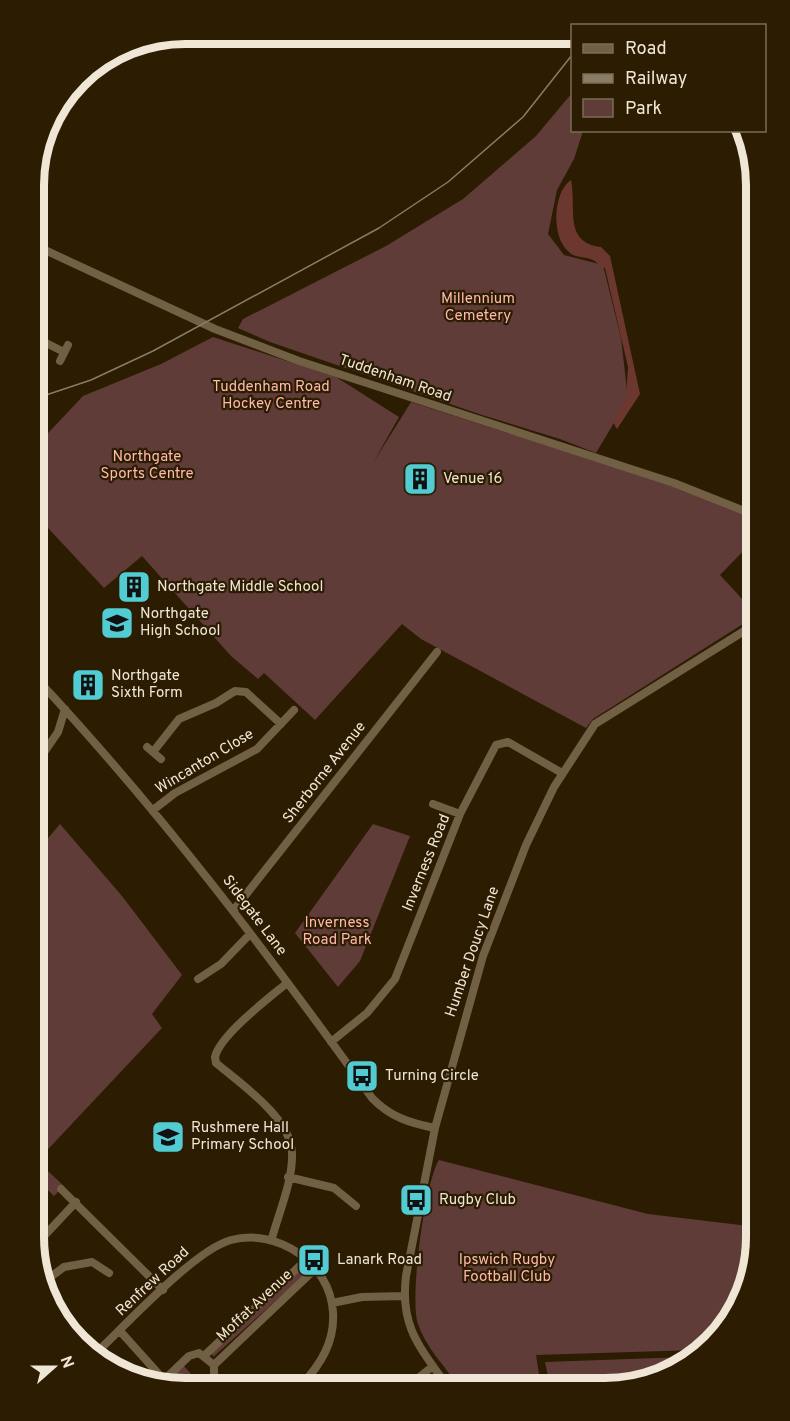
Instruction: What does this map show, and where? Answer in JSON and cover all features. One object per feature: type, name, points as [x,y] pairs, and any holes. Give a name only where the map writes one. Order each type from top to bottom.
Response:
[{"type":"street","points":[[44,255],[46,251]]},
{"type":"street","name":"Tuddenham Road","points":[[46,251],[246,341],[444,410],[674,483],[746,512]]},
{"type":"street","points":[[44,342],[64,353]]},
{"type":"street","name":"Humber Doucy Lane","points":[[441,1378],[409,1328],[403,1296],[435,1128],[483,956],[526,845],[562,773],[595,724],[746,630]]},
{"type":"street","name":"Sherborne Avenue","points":[[233,911],[437,652]]},
{"type":"street","name":"Sidegate Lane","points":[[44,686],[75,718],[153,810],[233,911],[380,1106],[404,1121],[435,1128]]},
{"type":"street","points":[[161,759],[150,750],[179,719],[216,703],[235,690],[246,692],[281,724]]},
{"type":"street","points":[[44,752],[58,732],[66,709]]},
{"type":"street","name":"Wincanton Close","points":[[153,810],[175,793],[251,753],[294,710]]},
{"type":"street","points":[[58,732],[75,718]]},
{"type":"street","name":"Inverness Road","points":[[331,1042],[367,1013],[394,979],[460,814],[496,745],[501,741],[508,742],[562,773]]},
{"type":"street","points":[[433,804],[460,814]]},
{"type":"street","points":[[198,979],[221,964],[250,934]]},
{"type":"street","points":[[287,983],[255,1009],[220,1046],[215,1057],[216,1063],[272,1113],[287,1132],[292,1155],[272,1238],[286,1245],[315,1269],[332,1303],[333,1327],[328,1348],[318,1366],[307,1378]]},
{"type":"street","points":[[288,1177],[334,1188],[356,1206]]},
{"type":"street","points":[[61,1189],[163,1290]]},
{"type":"street","points":[[44,1235],[76,1202]]},
{"type":"street","name":"Renfrew Road","points":[[101,1349],[163,1290],[213,1248],[242,1238],[272,1238]]},
{"type":"street","name":"Moffat Avenue","points":[[205,1355],[306,1260]]},
{"type":"street","points":[[50,1278],[64,1267],[92,1262],[109,1273]]},
{"type":"street","name":"Moffat Avenue","points":[[214,1365],[315,1269]]},
{"type":"street","points":[[332,1303],[362,1297],[403,1296]]},
{"type":"street","points":[[120,1331],[156,1374]]},
{"type":"street","name":"Moffat Avenue","points":[[168,1376],[193,1354],[205,1355],[214,1365],[214,1375],[211,1378]]},
{"type":"street","points":[[418,1378],[433,1366]]},
{"type":"green space","name":"Millennium Cemetery","points":[[571,94],[571,132],[583,132],[574,159],[557,190],[548,234],[564,255],[603,265],[621,338],[628,399],[596,453],[270,342],[238,328],[243,319],[386,246],[463,199],[536,136]]},
{"type":"green space","points":[[213,337],[336,377],[399,417],[373,463],[411,402],[676,487],[743,514],[746,521],[746,548],[720,575],[746,603],[746,622],[593,719],[586,728],[421,639],[402,624],[315,720],[264,673],[258,679],[231,656],[142,556],[104,588],[44,524],[44,437],[83,396],[161,364]]},
{"type":"green space","points":[[60,824],[122,896],[182,975],[152,1014],[162,1028],[44,1154],[44,843]]},
{"type":"green space","name":"Inverness Road Park","points":[[373,824],[410,836],[360,961],[338,987],[295,933]]},
{"type":"green space","name":"Ipswich Rugby Football Club","points":[[439,1160],[648,1214],[746,1226],[745,1255],[736,1291],[717,1322],[699,1343],[689,1350],[536,1355],[540,1378],[452,1378],[425,1340],[418,1324],[416,1311],[420,1240],[434,1172]]},
{"type":"green space","points":[[44,1167],[64,1186],[54,1196],[44,1186]]},
{"type":"green space","points":[[305,1265],[310,1270],[213,1357],[212,1353]]},
{"type":"green space","points":[[678,1357],[642,1373],[606,1378],[548,1378],[545,1362]]},
{"type":"green space","points":[[183,1365],[195,1378],[184,1378],[171,1377]]},
{"type":"shaded area","points":[[571,180],[576,231],[589,244],[601,247],[610,256],[640,394],[617,429],[613,422],[626,398],[628,367],[605,268],[593,260],[571,254],[559,235],[556,214],[558,204],[565,186]]},
{"type":"railway","points":[[44,396],[91,380],[153,351],[379,228],[448,182],[523,117],[571,56]]},
{"type":"place","name":"Venue 16","points":[[420,479]]},
{"type":"place","name":"Northgate Middle School","points":[[134,587]]},
{"type":"place","name":"Northgate High School","points":[[117,623]]},
{"type":"place","name":"Northgate Sixth Form","points":[[88,685]]},
{"type":"place","name":"Turning Circle","points":[[362,1076]]},
{"type":"place","name":"Rushmere Hall Primary School","points":[[168,1137]]},
{"type":"place","name":"Rugby Club","points":[[416,1200]]},
{"type":"place","name":"Lanark Road","points":[[314,1260]]},
{"type":"park label","name":"Tuddenham Road Hockey Centre","points":[[271,396]]},
{"type":"park label","name":"Northgate Sports Centre","points":[[147,466]]}]
